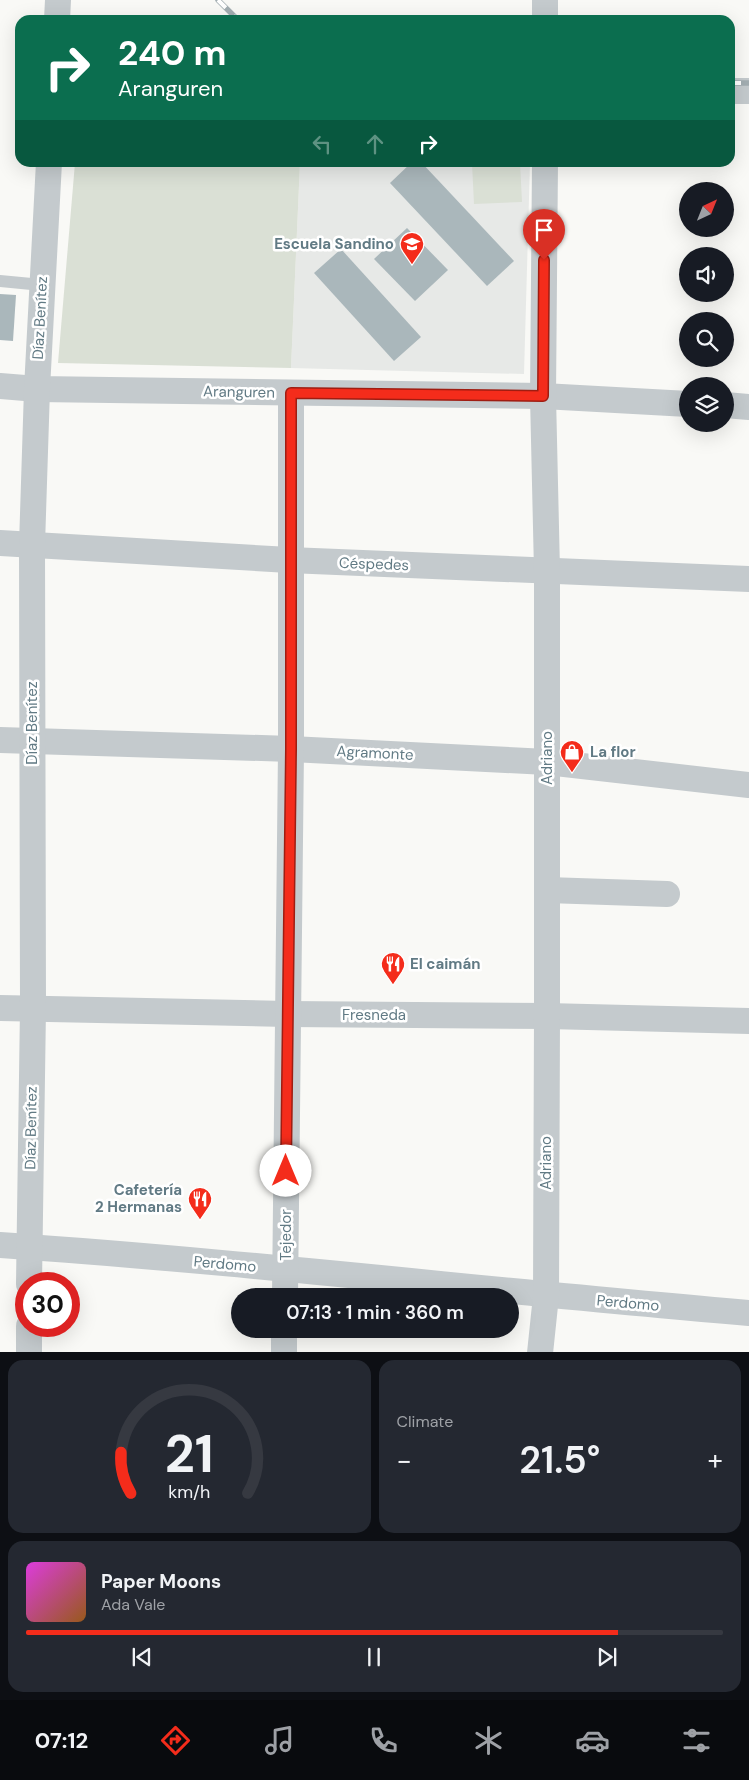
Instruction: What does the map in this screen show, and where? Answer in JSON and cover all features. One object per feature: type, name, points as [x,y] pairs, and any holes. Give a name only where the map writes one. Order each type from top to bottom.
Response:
[{"type":"street","points":[[57,15],[58,0]]},
{"type":"street","points":[[545,0],[545,15]]},
{"type":"street","points":[[735,91],[749,91]]},
{"type":"street","name":"Díaz Benítez","points":[[29,1272],[33,1008],[32,545],[37,389],[49,167]]},
{"type":"street","name":"Adriano","points":[[540,1352],[546,1296],[547,570],[543,396],[545,167]]},
{"type":"street","name":"Aranguren","points":[[0,386],[37,389],[543,396],[679,404]]},
{"type":"street","name":"Tejedor","points":[[285,1288],[291,749],[291,393]]},
{"type":"street","points":[[734,406],[749,407]]},
{"type":"street","name":"Céspedes","points":[[0,543],[290,560],[749,579]]},
{"type":"street","name":"Agramonte","points":[[0,740],[291,749],[547,762],[749,785]]},
{"type":"street","points":[[547,890],[667,894]]},
{"type":"street","name":"Fresneda","points":[[0,1008],[749,1021]]},
{"type":"street","name":"Perdomo","points":[[0,1245],[285,1269],[546,1296],[749,1313]]},
{"type":"street","points":[[29,1337],[29,1352]]},
{"type":"street","points":[[284,1338],[284,1352]]},
{"type":"lane","points":[[0,282],[42,285]]},
{"type":"shaded area","points":[[75,167],[300,167],[291,368],[58,363]]},
{"type":"shaded area","name":"Escuela Sandino","points":[[300,167],[530,167],[524,374],[291,368]]},
{"type":"shaded area","points":[[472,167],[520,167],[522,202],[474,204]]},
{"type":"building","points":[[407,167],[426,167],[514,261],[487,286],[390,183]]},
{"type":"building","points":[[407,228],[448,270],[415,301],[374,259]]},
{"type":"building","points":[[341,249],[421,337],[394,361],[314,273]]},
{"type":"building","points":[[0,294],[16,295],[13,341],[0,340]]},
{"type":"railway","points":[[218,0],[233,15]]},
{"type":"railway","points":[[735,83],[749,83]]},
{"type":"place","name":"Escuela Sandino","points":[[412,265]]},
{"type":"place","name":"La flor","points":[[572,773]]},
{"type":"place","name":"El caimán","points":[[393,985]]},
{"type":"place","name":"Cafetería 2 Hermanas","points":[[200,1220]]},
{"type":"route","points":[[286,1171],[291,749],[291,393],[543,396],[544,260]]}]
